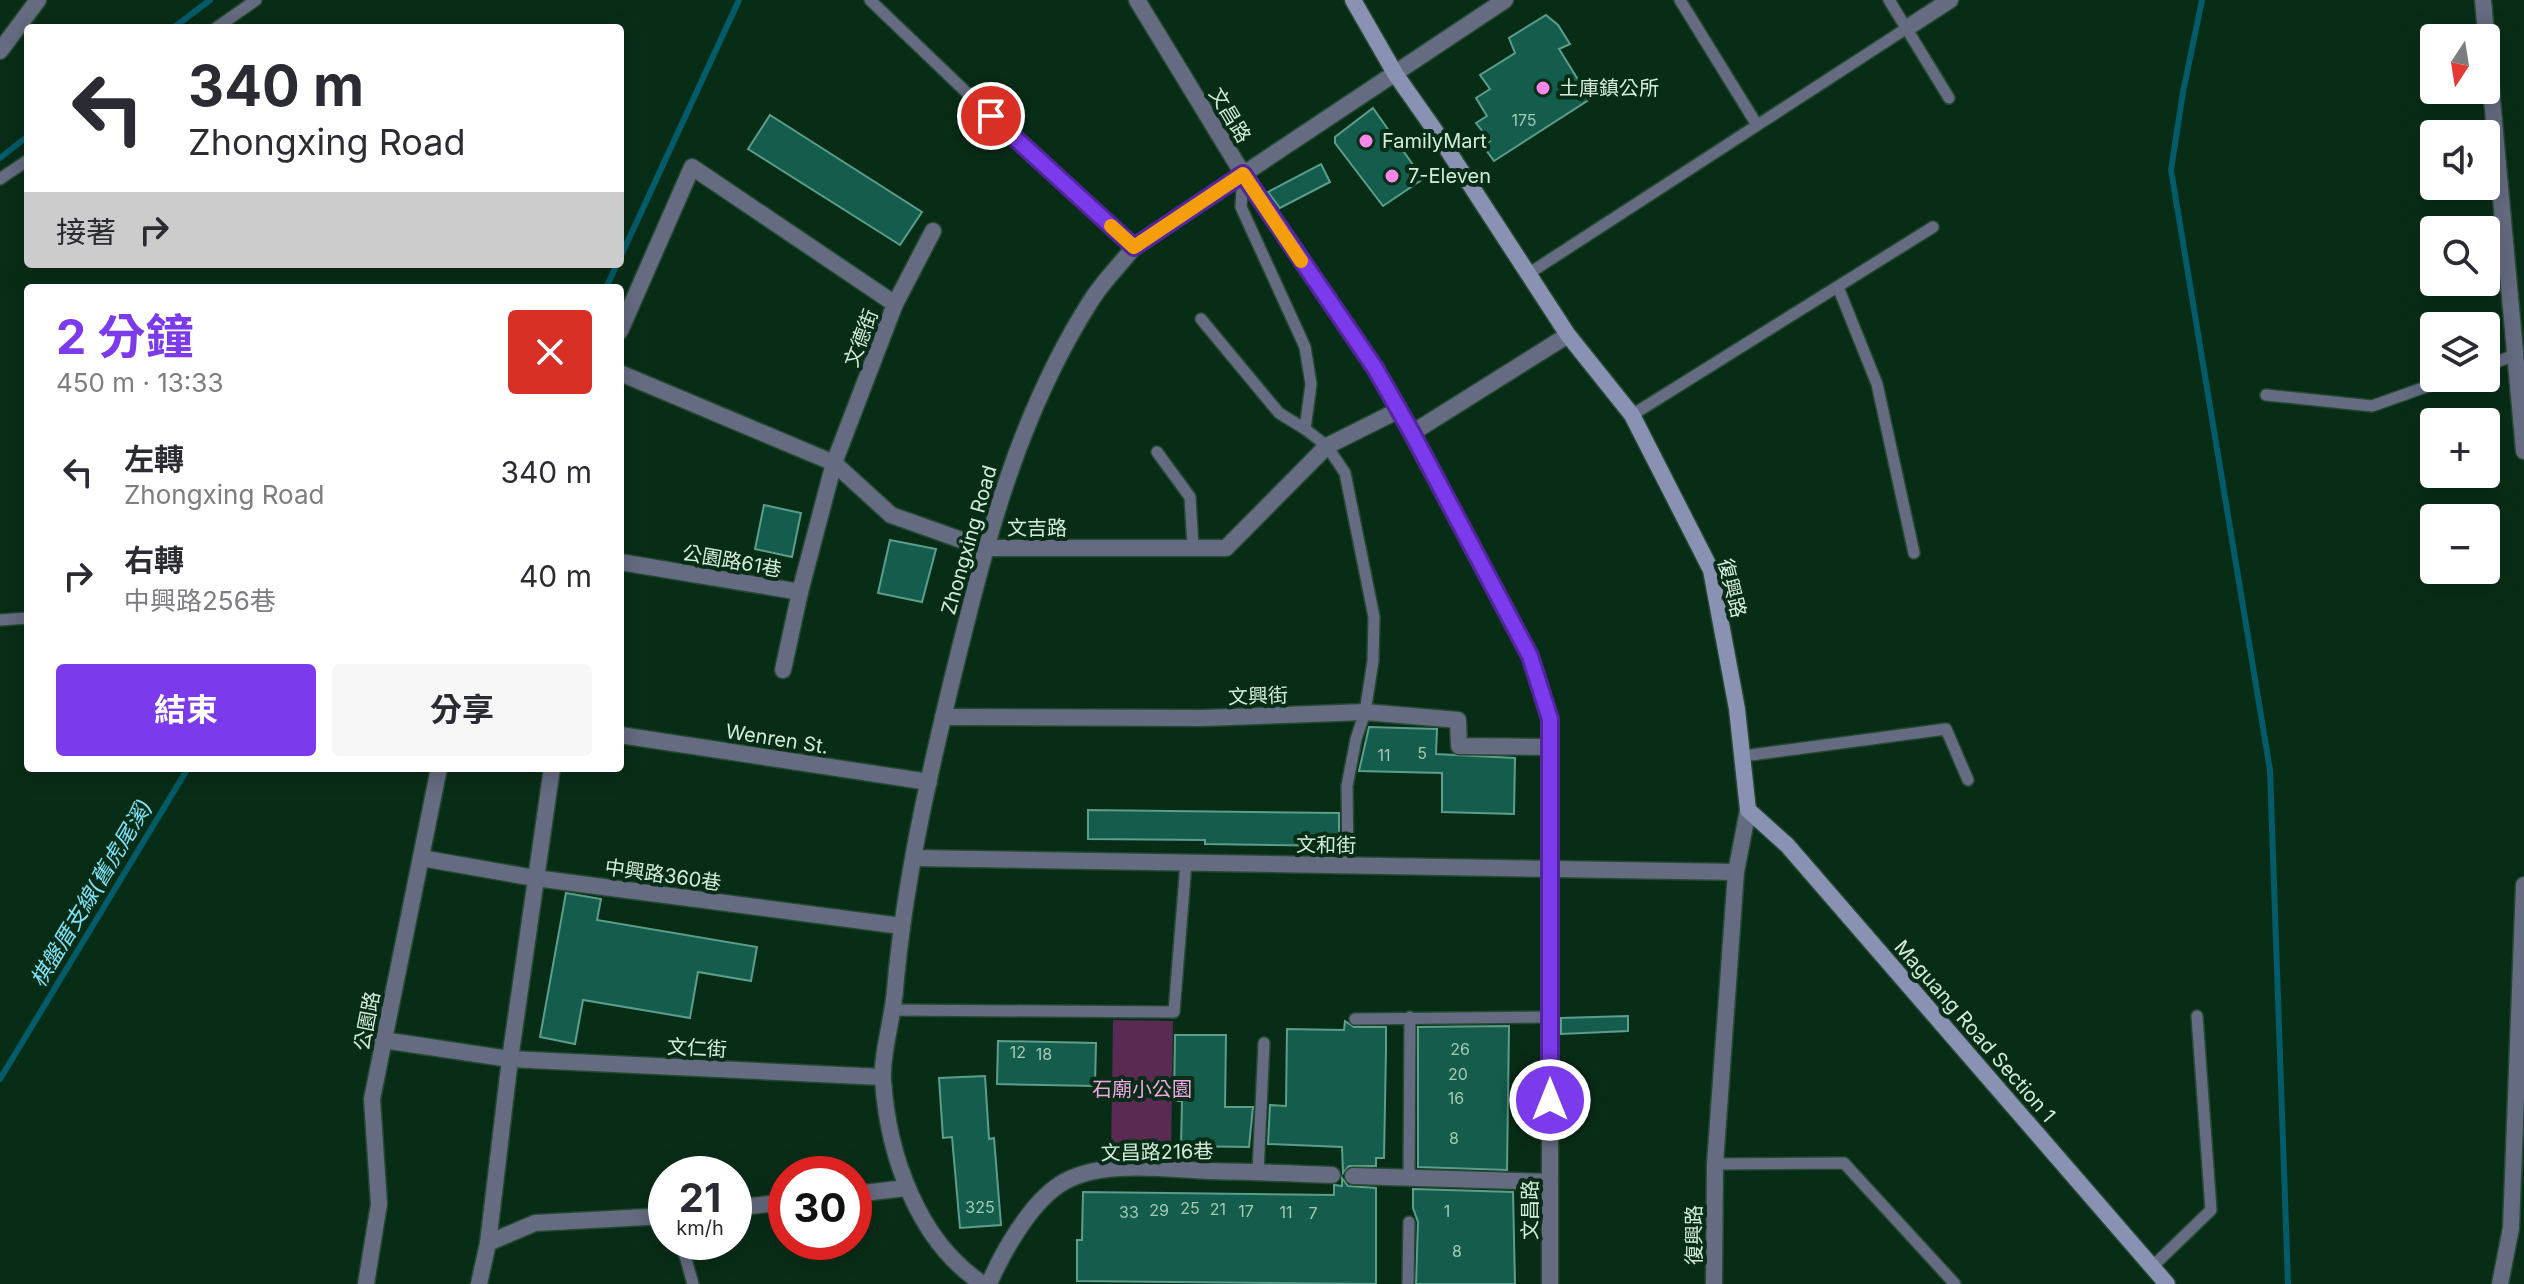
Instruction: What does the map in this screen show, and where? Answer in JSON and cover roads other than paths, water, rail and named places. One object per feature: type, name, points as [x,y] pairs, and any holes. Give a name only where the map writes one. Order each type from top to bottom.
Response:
[{"type":"main road","name":"復興路","points":[[1353,0],[1396,75],[1568,335],[1632,415],[1711,570],[1743,756],[1748,810]]},
{"type":"main road","name":"Maguang Road Section 1","points":[[1748,810],[1787,845],[2167,1284]]},
{"type":"street","points":[[0,51],[38,0]]},
{"type":"street","name":"文昌路","points":[[1137,0],[1243,174],[1375,368],[1530,656],[1550,719],[1550,1284]]},
{"type":"street","name":"Zhongxing Road","points":[[986,1284],[965,1272],[941,1246],[907,1188],[889,1125],[882,1077],[894,1010],[901,926],[929,782],[984,548],[1018,445],[1061,353],[1094,296],[1134,247],[1505,0]]},
{"type":"street","points":[[1907,28],[1950,0]]},
{"type":"street","points":[[2483,0],[2524,451]]},
{"type":"street","points":[[624,322],[692,167],[895,304]]},
{"type":"street","name":"文德街","points":[[834,463],[895,304],[933,231]]},
{"type":"street","points":[[1412,433],[1568,335]]},
{"type":"street","name":"文吉路","points":[[624,375],[834,463],[891,515],[984,548],[1226,548],[1327,446],[1399,410]]},
{"type":"street","name":"公園路61巷","points":[[624,563],[800,592],[834,463]]},
{"type":"street","points":[[783,670],[800,592]]},
{"type":"street","name":"文興街","points":[[943,717],[1203,718],[1365,712],[1458,720],[1459,746],[1550,747]]},
{"type":"street","name":"Wenren St.","points":[[624,736],[929,782]]},
{"type":"street","name":"公園路","points":[[366,1284],[379,1204],[372,1099],[438,772]]},
{"type":"street","points":[[479,1284],[488,1243],[510,1059],[551,772]]},
{"type":"street","name":"復興路","points":[[1714,1284],[1715,1164],[1736,872],[1748,810]]},
{"type":"street","name":"中興路360巷","points":[[421,858],[535,878],[901,926]]},
{"type":"street","name":"文和街","points":[[914,858],[1736,872]]},
{"type":"street","points":[[2500,1284],[2511,1228],[2524,885]]},
{"type":"street","name":"文仁街","points":[[383,1040],[510,1059],[882,1077]]},
{"type":"street","name":"文昌路216巷","points":[[986,1284],[1045,1198],[1059,1184],[1077,1176],[1100,1170],[1136,1168],[1332,1175]]},
{"type":"street","points":[[1353,1176],[1550,1182]]},
{"type":"street","points":[[872,1192],[907,1188]]},
{"type":"street","points":[[488,1243],[535,1223],[648,1217]]},
{"type":"lane","points":[[222,24],[256,0]]},
{"type":"lane","points":[[870,0],[1134,247]]},
{"type":"lane","points":[[1680,0],[1757,125]]},
{"type":"lane","points":[[1889,0],[1949,98]]},
{"type":"lane","points":[[1528,274],[1907,28]]},
{"type":"lane","points":[[0,179],[24,163]]},
{"type":"lane","points":[[1243,174],[1241,207],[1305,347],[1311,384],[1305,429]]},
{"type":"lane","points":[[1632,415],[1933,227]]},
{"type":"lane","points":[[1838,287],[1877,384],[1914,553]]},
{"type":"lane","points":[[1201,319],[1279,413],[1327,446],[1345,473],[1374,617],[1373,661],[1365,712],[1347,786],[1348,865]]},
{"type":"lane","points":[[2500,361],[2515,355]]},
{"type":"lane","points":[[2266,395],[2372,406],[2420,389]]},
{"type":"lane","points":[[1157,452],[1190,497],[1193,547]]},
{"type":"lane","points":[[0,620],[24,618]]},
{"type":"lane","points":[[1743,756],[1946,729],[1968,780]]},
{"type":"lane","points":[[894,1010],[1174,1012],[1186,863]]},
{"type":"lane","points":[[2152,1267],[2211,1210],[2197,1016]]},
{"type":"lane","points":[[1409,1178],[1410,1017]]},
{"type":"lane","points":[[1355,1019],[1550,1017]]},
{"type":"lane","points":[[1258,1172],[1264,1043]]},
{"type":"lane","points":[[1715,1164],[1844,1163],[1955,1284]]},
{"type":"lane","points":[[1408,1284],[1409,1222]]},
{"type":"lane","points":[[686,1260],[693,1284]]},
{"type":"waterway","points":[[178,24],[210,0]]},
{"type":"waterway","name":"棋盤厝支線(舊虎尾溪)","points":[[624,249],[739,0]]},
{"type":"waterway","points":[[2202,0],[2171,170],[2270,770],[2288,1284]]},
{"type":"waterway","points":[[0,158],[24,139]]},
{"type":"waterway","name":"棋盤厝支線(舊虎尾溪)","points":[[608,284],[615,268]]},
{"type":"waterway","name":"棋盤厝支線(舊虎尾溪)","points":[[0,1079],[186,772]]},
{"type":"place","name":"土庫鎮公所","points":[[1543,88]]},
{"type":"place","name":"FamilyMart","points":[[1366,141]]},
{"type":"place","name":"7-Eleven","points":[[1392,176]]},
{"type":"park label","name":"石廟小公園","points":[[1142,1089]]}]
